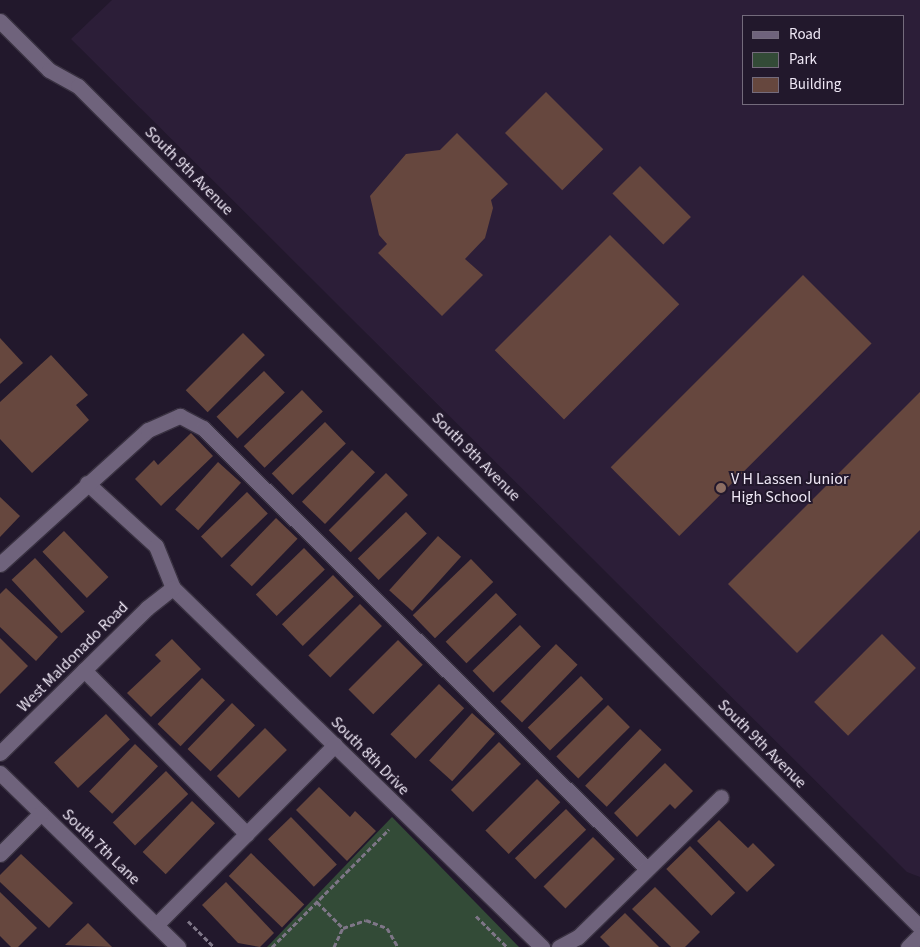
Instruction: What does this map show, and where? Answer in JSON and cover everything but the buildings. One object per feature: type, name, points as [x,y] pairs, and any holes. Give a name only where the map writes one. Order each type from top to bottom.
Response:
[{"type":"street","name":"South 9th Avenue","points":[[0,21],[49,70],[85,93],[920,927]]},
{"type":"street","points":[[0,564],[87,483],[164,420],[180,416],[203,428],[647,869]]},
{"type":"street","points":[[87,483],[156,546],[173,588]]},
{"type":"street","name":"West Maldonado Road","points":[[0,753],[147,608],[173,588]]},
{"type":"street","name":"South 8th Drive","points":[[173,588],[542,947]]},
{"type":"street","points":[[84,670],[247,834]]},
{"type":"street","points":[[156,925],[335,745]]},
{"type":"street","name":"South 7th Lane","points":[[0,772],[178,947]]},
{"type":"street","points":[[559,947],[578,937],[721,797]]},
{"type":"street","points":[[0,854],[41,813]]},
{"type":"street","points":[[908,947],[920,934]]},
{"type":"path","points":[[272,947],[389,829]]},
{"type":"path","points":[[317,902],[344,928]]},
{"type":"path","points":[[174,908],[214,947]]},
{"type":"path","points":[[334,947],[344,928],[355,921],[378,922],[394,936],[398,947]]},
{"type":"shaded area","name":"V H Lassen Junior High School","points":[[112,0],[920,0],[920,877],[907,872],[71,39]]},
{"type":"green space","points":[[392,817],[519,947],[267,947]]},
{"type":"place","name":"V H Lassen Junior High School","points":[[721,488]]}]
